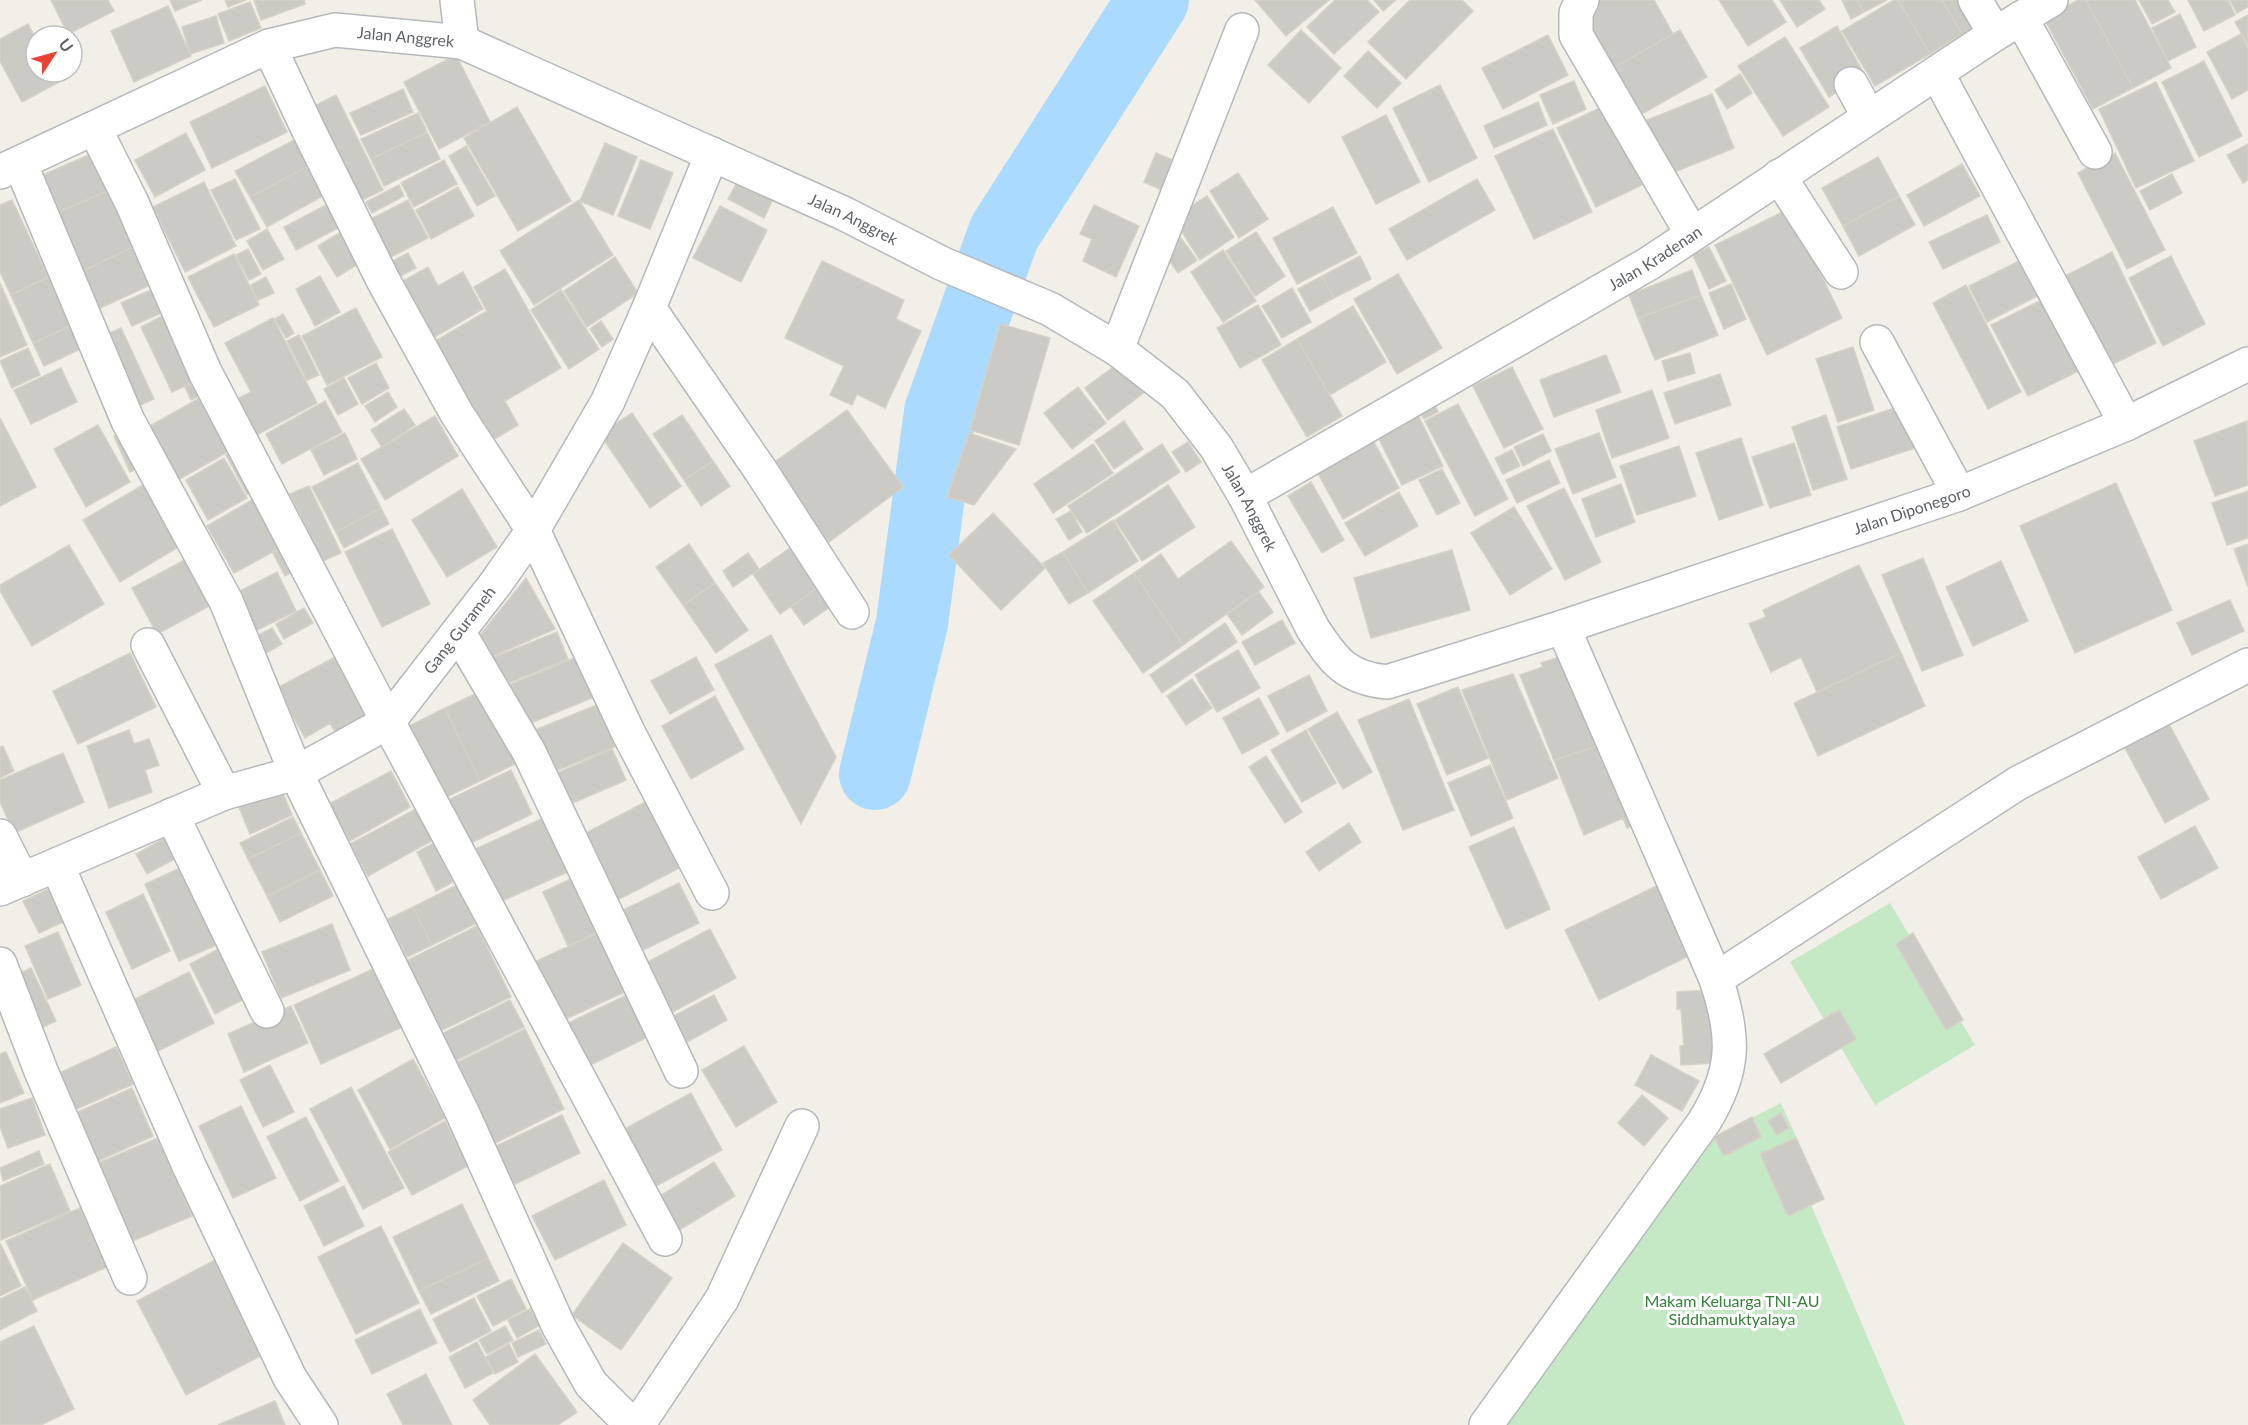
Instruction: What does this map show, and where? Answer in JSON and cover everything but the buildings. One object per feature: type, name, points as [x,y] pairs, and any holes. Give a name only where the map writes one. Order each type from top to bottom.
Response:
[{"type":"street","points":[[457,0],[462,42]]},
{"type":"street","points":[[1582,0],[1576,13],[1576,35],[1692,234]]},
{"type":"street","points":[[1975,0],[2008,26],[2095,152]]},
{"type":"street","name":"Jalan Kradenan","points":[[1245,496],[1648,264],[1869,117],[2051,0]]},
{"type":"street","name":"Jalan Anggrek","points":[[10,167],[269,46],[335,30],[462,42],[845,214],[943,264],[1050,309],[1117,349],[1175,394],[1216,447],[1245,496],[1313,629],[1345,669],[1365,680],[1387,682],[1563,627]]},
{"type":"street","points":[[1117,349],[1242,30]]},
{"type":"street","points":[[269,46],[389,290],[457,414],[533,530],[628,732],[712,893]]},
{"type":"street","points":[[1937,73],[2126,424]]},
{"type":"street","points":[[1851,84],[1869,117]]},
{"type":"street","points":[[95,129],[132,203],[205,372],[388,722],[665,1239]]},
{"type":"street","name":"Gang Gurameh","points":[[11,884],[224,793],[296,773],[388,722],[496,584],[533,530],[608,401],[712,154]]},
{"type":"street","points":[[10,167],[128,421],[226,601],[296,773],[463,1114],[559,1328],[591,1384],[632,1425]]},
{"type":"street","points":[[1779,176],[1841,272]]},
{"type":"street","points":[[649,308],[761,471],[852,612]]},
{"type":"street","points":[[1877,342],[1959,494]]},
{"type":"street","name":"Jalan Diponegoro","points":[[1563,627],[1959,494],[2126,424],[2248,363]]},
{"type":"street","points":[[1486,1425],[1704,1122],[1716,1102],[1726,1077],[1730,1050],[1729,1025],[1716,979],[1563,627]]},
{"type":"street","points":[[459,633],[529,752],[681,1071]]},
{"type":"street","points":[[148,645],[224,793]]},
{"type":"street","points":[[1716,979],[2018,783],[2248,665]]},
{"type":"street","points":[[172,815],[267,1011]]},
{"type":"street","points":[[0,836],[11,884]]},
{"type":"street","points":[[57,865],[190,1168],[290,1378],[321,1425]]},
{"type":"street","points":[[0,964],[40,1071],[130,1278]]},
{"type":"street","points":[[638,1425],[722,1299],[802,1126]]},
{"type":"green space","points":[[1890,903],[1975,1045],[1875,1105],[1790,962]]},
{"type":"green space","name":"Makam Keluarga TNI-AU Siddhamuktyalaya","points":[[1781,1103],[1824,1199],[1811,1205],[1905,1425],[1507,1425],[1714,1137]]},
{"type":"waterway","points":[[875,774],[912,623],[940,412],[1004,233],[1153,0]]}]
